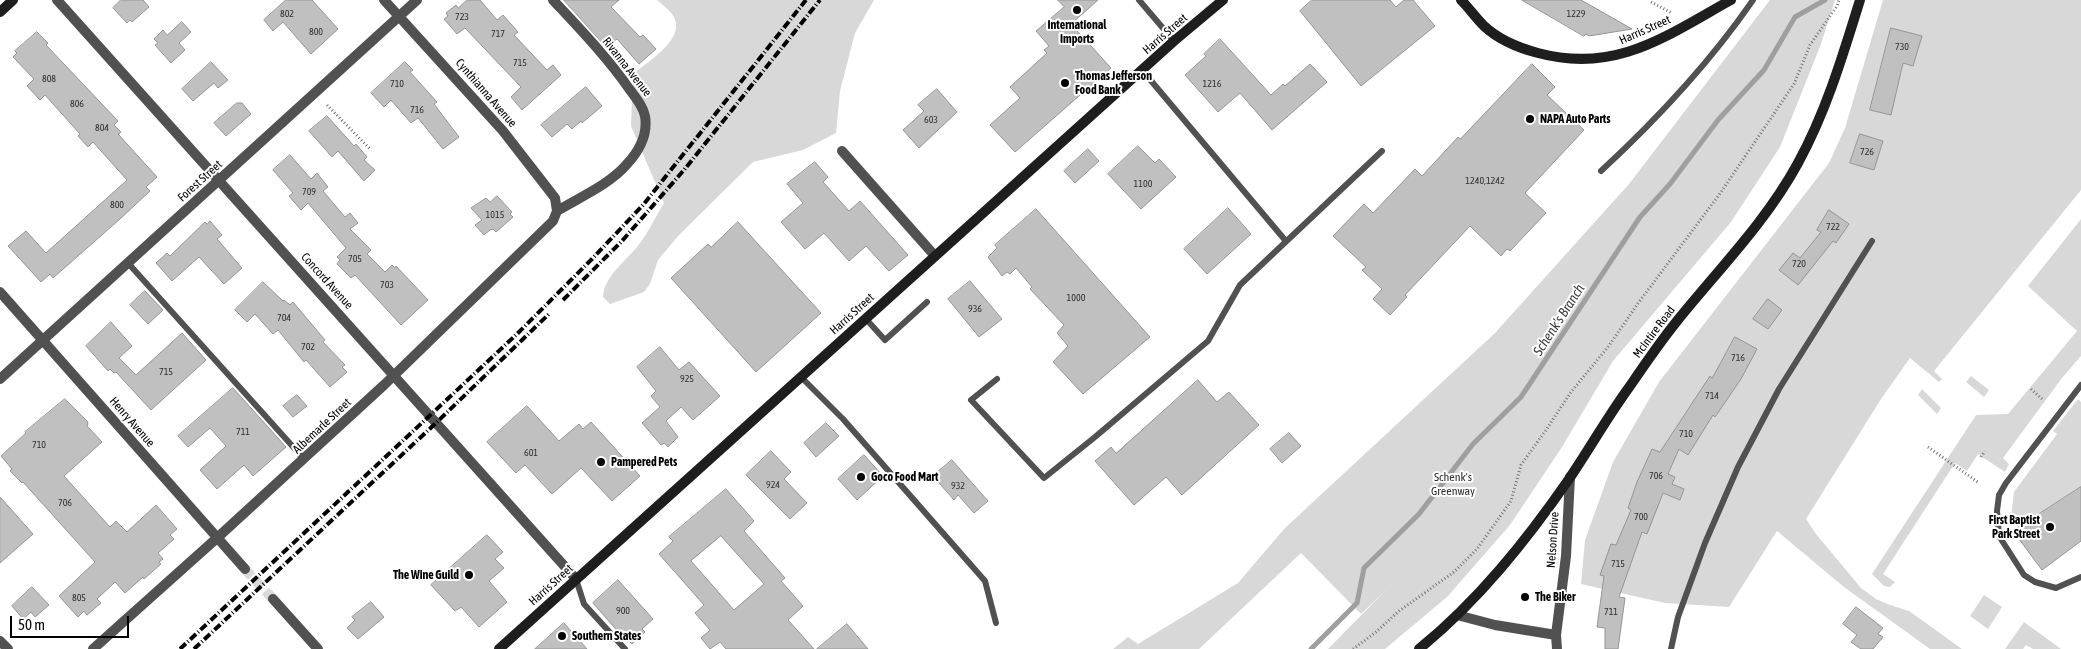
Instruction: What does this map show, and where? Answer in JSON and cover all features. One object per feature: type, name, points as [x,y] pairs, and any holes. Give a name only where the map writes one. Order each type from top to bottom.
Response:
[{"type":"street","points":[[0,12],[13,0]]},
{"type":"street","name":"Concord Avenue","points":[[57,0],[576,579]]},
{"type":"street","name":"Cynthianna Avenue","points":[[384,0],[504,132],[555,198],[557,211]]},
{"type":"street","name":"Forest Street","points":[[0,380],[400,17],[416,0]]},
{"type":"street","name":"Rivanna Avenue","points":[[552,0],[610,62],[642,107],[646,126],[638,149],[627,164],[613,177],[557,211]]},
{"type":"street","name":"Harris Street","points":[[499,649],[1174,41],[1223,0]]},
{"type":"street","name":"Harris Street","points":[[1461,0],[1485,26],[1523,49],[1564,59],[1584,60],[1602,59],[1631,52],[1670,34],[1731,0]]},
{"type":"street","name":"McIntire Road","points":[[1420,649],[1457,615],[1502,567],[1538,523],[1611,412],[1657,347],[1767,211],[1797,165],[1826,101],[1860,0]]},
{"type":"street","points":[[842,151],[935,256]]},
{"type":"street","name":"Albemarle Street","points":[[92,649],[217,538],[395,375],[553,221],[557,211]]},
{"type":"street","name":"Henry Avenue","points":[[0,292],[245,569]]},
{"type":"street","name":"Nelson Drive","points":[[1557,649],[1556,635],[1566,556],[1570,477]]},
{"type":"street","points":[[273,599],[318,649]]},
{"type":"street","points":[[1457,615],[1495,625],[1556,635]]},
{"type":"street","points":[[0,641],[8,649]]},
{"type":"lane","points":[[1139,0],[1174,41]]},
{"type":"lane","points":[[1600,171],[1634,140],[1708,58],[1753,0]]},
{"type":"lane","points":[[1142,70],[1286,240]]},
{"type":"lane","points":[[997,379],[971,400],[1044,478],[1208,341],[1240,284],[1382,151]]},
{"type":"lane","points":[[1671,649],[1678,617],[1705,542],[1738,467],[1780,389],[1872,241]]},
{"type":"lane","points":[[128,263],[304,459]]},
{"type":"lane","points":[[866,318],[885,340],[927,302]]},
{"type":"lane","points":[[801,377],[843,420],[985,581],[996,623]]},
{"type":"lane","points":[[2081,385],[2006,483],[1999,495],[1997,511],[1999,536],[2024,575],[2035,582],[2056,588],[2081,577]]},
{"type":"lane","points":[[576,579],[584,604],[625,649]]},
{"type":"path","points":[[1353,649],[1376,632],[1399,611],[1454,572],[1477,548],[1511,500],[1521,465],[1571,392],[1608,347],[1661,271],[1719,195],[1794,84],[1810,45],[1837,6],[1839,0]]},
{"type":"path","points":[[1651,2],[1672,13]]},
{"type":"path","points":[[327,105],[370,149]]},
{"type":"path","points":[[2031,389],[2042,399]]},
{"type":"path","points":[[1928,447],[1979,483]]},
{"type":"path","points":[[1981,457],[1985,451]]},
{"type":"green space","points":[[657,0],[874,0],[855,33],[840,91],[836,133],[803,150],[753,162],[678,236],[658,260],[650,284],[644,292],[610,304],[603,297],[604,289],[617,268],[640,243],[664,203],[631,126],[633,74],[665,48],[675,31],[676,23],[672,14]]},
{"type":"green space","name":"Schenk's Greenway","points":[[1770,0],[1835,0],[1821,44],[1780,147],[1731,222],[1613,361],[1562,447],[1510,525],[1447,597],[1385,649],[1328,649],[1387,589],[1361,614],[1301,553],[1199,649],[1113,649],[1128,637],[1138,644],[1238,583],[1285,528],[1495,333],[1629,184]]},
{"type":"green space","points":[[1883,0],[2081,0],[2081,190],[1934,371],[1942,379],[1939,382],[1910,358],[1881,399],[1806,519],[1816,534],[1861,588],[1876,599],[1909,611],[1962,649],[1930,649],[1844,587],[1777,531],[1729,607],[1665,603],[1581,584],[1585,540],[1613,462],[1659,382],[1829,163],[1845,128]]},
{"type":"green space","points":[[2081,219],[2081,356],[2062,378],[2003,458],[2009,464],[2005,472],[1978,454],[1967,471],[1955,463],[1883,574],[1895,582],[1890,587],[1884,586],[1872,574],[1976,415],[2008,414],[2077,331],[2028,286]]},
{"type":"green space","points":[[1971,376],[1989,390],[1984,397],[1966,382]]},
{"type":"green space","points":[[1922,389],[1941,408],[1937,414],[1918,395]]},
{"type":"green space","points":[[2078,399],[2081,402],[2081,487],[2020,526],[2016,519],[2014,520],[2011,517],[2014,492],[2057,434],[2053,431]]},
{"type":"green space","points":[[1984,595],[2002,607],[1988,629],[1970,616]]},
{"type":"green space","points":[[2024,622],[2061,649],[2033,649],[2026,645],[2023,649],[2005,649]]},
{"type":"building","points":[[121,0],[143,0],[149,7],[132,22],[130,20],[127,23],[113,8]]},
{"type":"building","points":[[286,0],[312,0],[338,29],[311,54],[283,22],[273,31],[264,20]]},
{"type":"building","points":[[467,0],[480,0],[497,20],[503,15],[518,32],[514,35],[547,70],[553,65],[561,75],[522,110],[511,97],[521,87],[465,28],[457,34],[444,19],[448,16],[446,13],[456,5],[458,8]]},
{"type":"building","points":[[564,0],[619,0],[611,7],[640,37],[643,35],[656,49],[639,64],[617,39],[611,43],[607,38],[602,42]]},
{"type":"building","name":"Thomas Jefferson Food Bank","points":[[1058,0],[1098,0],[1071,24],[1111,68],[1015,152],[990,125],[1020,98],[1010,87],[1047,53],[1044,50],[1049,46],[1036,31],[1064,7]]},
{"type":"building","points":[[1312,0],[1390,0],[1396,7],[1404,0],[1413,0],[1435,26],[1361,86],[1300,11]]},
{"type":"building","points":[[1522,0],[1581,0],[1632,29],[1589,36],[1586,34],[1584,36]]},
{"type":"building","points":[[182,22],[191,32],[179,43],[185,50],[171,63],[155,45],[158,43],[154,39],[163,30],[167,35]]},
{"type":"building","points":[[1891,28],[1922,36],[1913,66],[1903,63],[1891,115],[1870,110]]},
{"type":"building","points":[[37,32],[48,43],[46,45],[118,121],[114,125],[121,132],[118,134],[157,177],[146,187],[150,191],[120,219],[53,278],[50,274],[41,282],[8,246],[26,231],[46,253],[127,180],[93,142],[88,147],[78,136],[80,134],[45,95],[40,100],[27,86],[34,79],[13,57],[17,53],[15,51]]},
{"type":"building","points":[[1220,39],[1271,95],[1283,84],[1285,86],[1310,64],[1327,82],[1272,130],[1240,93],[1218,112],[1185,75],[1206,56],[1204,54]]},
{"type":"building","points":[[211,62],[228,80],[218,88],[214,83],[193,101],[182,89]]},
{"type":"building","points":[[405,62],[413,70],[410,72],[437,102],[434,104],[459,137],[443,149],[418,118],[411,123],[391,100],[384,107],[371,93]]},
{"type":"building","points":[[1532,64],[1555,87],[1547,95],[1584,130],[1525,193],[1546,213],[1510,251],[1507,249],[1501,256],[1470,226],[1405,295],[1407,297],[1390,315],[1373,299],[1382,289],[1362,270],[1366,267],[1333,236],[1364,204],[1373,213],[1415,169],[1422,176],[1458,137],[1460,139]]},
{"type":"building","points":[[586,87],[602,106],[582,123],[581,121],[572,129],[567,124],[552,137],[541,125]]},
{"type":"building","points":[[937,89],[957,112],[919,148],[903,130],[924,111],[918,105]]},
{"type":"building","points":[[237,103],[242,103],[251,114],[226,136],[214,123]]},
{"type":"building","points":[[327,116],[354,146],[356,144],[367,157],[364,160],[375,170],[364,181],[338,151],[332,157],[309,131]]},
{"type":"building","points":[[1860,134],[1883,141],[1874,170],[1850,163]]},
{"type":"building","points":[[1138,146],[1155,163],[1159,159],[1176,177],[1141,209],[1108,174]]},
{"type":"building","points":[[1088,149],[1099,161],[1075,183],[1064,171]]},
{"type":"building","points":[[290,155],[311,179],[317,173],[328,187],[323,191],[345,217],[350,213],[358,223],[350,229],[371,250],[367,254],[385,272],[392,265],[395,268],[396,266],[428,300],[401,325],[355,275],[351,278],[337,264],[340,260],[337,257],[346,248],[308,203],[301,210],[289,196],[293,193],[273,170]]},
{"type":"building","points":[[815,162],[828,177],[823,182],[849,211],[860,201],[908,255],[889,271],[866,246],[849,261],[824,233],[805,249],[781,222],[803,203],[787,184]]},
{"type":"building","points":[[497,196],[512,212],[510,214],[513,217],[496,232],[493,229],[484,235],[475,225],[482,220],[471,208],[486,198],[490,202]]},
{"type":"building","points":[[1228,208],[1251,234],[1207,274],[1184,249]]},
{"type":"building","points":[[1036,209],[1150,337],[1083,394],[1053,362],[1068,346],[1057,333],[1064,325],[1030,289],[1032,287],[1016,268],[1010,274],[1007,272],[1002,276],[988,257],[997,248],[995,245]]},
{"type":"building","points":[[1829,210],[1849,224],[1836,243],[1833,241],[1798,285],[1779,270],[1793,253],[1800,258],[1821,232],[1817,230]]},
{"type":"building","points":[[210,221],[222,235],[217,239],[242,268],[224,284],[199,257],[172,281],[156,263],[167,253],[170,256],[205,222],[207,224]]},
{"type":"building","points":[[738,222],[821,313],[756,372],[671,278],[708,244],[711,247]]},
{"type":"building","points":[[970,281],[1002,319],[979,337],[948,299]]},
{"type":"building","points":[[263,282],[283,301],[290,305],[293,302],[325,340],[323,342],[345,365],[342,367],[347,372],[330,387],[306,360],[304,362],[278,330],[273,334],[255,314],[247,322],[235,310]]},
{"type":"building","points":[[145,291],[163,310],[148,324],[130,305]]},
{"type":"building","points":[[1768,299],[1782,310],[1768,329],[1753,319]]},
{"type":"building","points":[[111,322],[132,346],[119,358],[136,375],[182,333],[206,360],[151,410],[116,372],[114,373],[110,369],[108,371],[86,346]]},
{"type":"building","points":[[1735,337],[1757,349],[1741,379],[1715,417],[1713,415],[1688,455],[1679,449],[1668,474],[1675,477],[1672,484],[1684,489],[1680,500],[1663,493],[1647,534],[1642,532],[1619,597],[1625,598],[1618,649],[1605,649],[1605,628],[1597,627],[1604,576],[1600,575],[1611,544],[1616,545],[1631,510],[1628,508],[1637,482],[1652,449],[1660,452],[1710,376],[1712,378]]},
{"type":"building","points":[[660,347],[679,370],[689,362],[720,396],[693,420],[681,407],[666,421],[678,437],[668,447],[664,443],[661,445],[642,423],[660,407],[651,396],[656,391],[637,367]]},
{"type":"building","points":[[1198,380],[1217,402],[1229,392],[1259,425],[1182,495],[1166,477],[1134,505],[1095,461],[1111,447],[1116,453]]},
{"type":"building","points":[[233,388],[286,447],[253,476],[244,465],[217,489],[200,470],[226,446],[210,428],[188,447],[178,436]]},
{"type":"building","points":[[297,395],[307,406],[293,417],[283,406]]},
{"type":"building","points":[[65,399],[88,422],[87,426],[102,442],[64,476],[110,527],[116,521],[127,532],[156,505],[177,529],[170,535],[174,539],[158,553],[163,559],[159,562],[161,564],[125,593],[115,582],[97,599],[101,603],[87,615],[84,611],[78,617],[59,596],[95,562],[23,482],[10,471],[12,469],[1,456],[25,432]]},
{"type":"building","points":[[527,406],[559,441],[579,424],[583,429],[591,422],[640,476],[612,501],[581,468],[552,494],[525,465],[516,473],[487,442]]},
{"type":"building","points":[[826,423],[839,436],[816,457],[804,443]]},
{"type":"building","points":[[1289,433],[1301,446],[1282,463],[1270,449]]},
{"type":"building","points":[[771,451],[791,472],[784,479],[807,503],[790,519],[746,475]]},
{"type":"building","name":"Goco Food Mart","points":[[864,455],[883,476],[857,500],[838,479]]},
{"type":"building","points":[[952,460],[988,501],[974,513],[958,495],[954,500],[933,476]]},
{"type":"building","name":"First Baptist Park Street","points":[[2081,487],[2081,541],[2042,570],[2013,531]]},
{"type":"building","points":[[726,489],[754,521],[744,531],[785,578],[781,581],[803,606],[788,620],[814,649],[726,649],[720,642],[710,649],[701,638],[710,630],[695,613],[704,605],[659,554],[673,541],[669,537]],"holes":[[[721,536],[764,584],[734,610],[691,561]]]},
{"type":"building","points":[[0,497],[33,534],[0,563]]},
{"type":"building","name":"The Wine Guild","points":[[487,535],[503,552],[495,559],[504,568],[489,581],[507,602],[479,627],[461,607],[455,611],[431,585]]},
{"type":"building","points":[[618,580],[653,619],[642,629],[645,632],[632,644],[629,641],[627,642],[593,603]]},
{"type":"building","points":[[32,587],[49,605],[35,617],[31,612],[23,619],[12,606]]},
{"type":"building","points":[[371,602],[384,617],[358,639],[347,628],[355,620],[352,617]]},
{"type":"building","points":[[1856,607],[1883,628],[1878,634],[1883,637],[1873,649],[1861,649],[1851,642],[1857,635],[1843,624]]},
{"type":"building","name":"Southern States","points":[[564,623],[587,649],[535,649]]},
{"type":"building","points":[[847,624],[868,649],[817,649]]},
{"type":"waterway","name":"Schenk's Branch","points":[[1311,649],[1357,603],[1364,568],[1419,514],[1473,444],[1521,397],[1640,217],[1670,184],[1718,120],[1764,70],[1795,17],[1825,0]]},
{"type":"tunnel","points":[[245,569],[273,599]]},
{"type":"railway","points":[[180,649],[517,334],[592,259],[643,205],[806,0]]},
{"type":"railway","points":[[563,300],[622,241],[684,170],[820,0]]},
{"type":"railway","points":[[194,649],[437,422],[550,313]]},
{"type":"place","name":"International Imports","points":[[1077,10]]},
{"type":"place","name":"Thomas Jefferson Food Bank","points":[[1065,83]]},
{"type":"place","name":"NAPA Auto Parts","points":[[1530,119]]},
{"type":"place","name":"Pampered Pets","points":[[601,462]]},
{"type":"place","name":"Goco Food Mart","points":[[861,477]]},
{"type":"place","name":"First Baptist Park Street","points":[[2050,527]]},
{"type":"place","name":"The Wine Guild","points":[[469,575]]},
{"type":"place","name":"The Biker","points":[[1525,597]]},
{"type":"place","name":"Southern States","points":[[562,636]]}]
